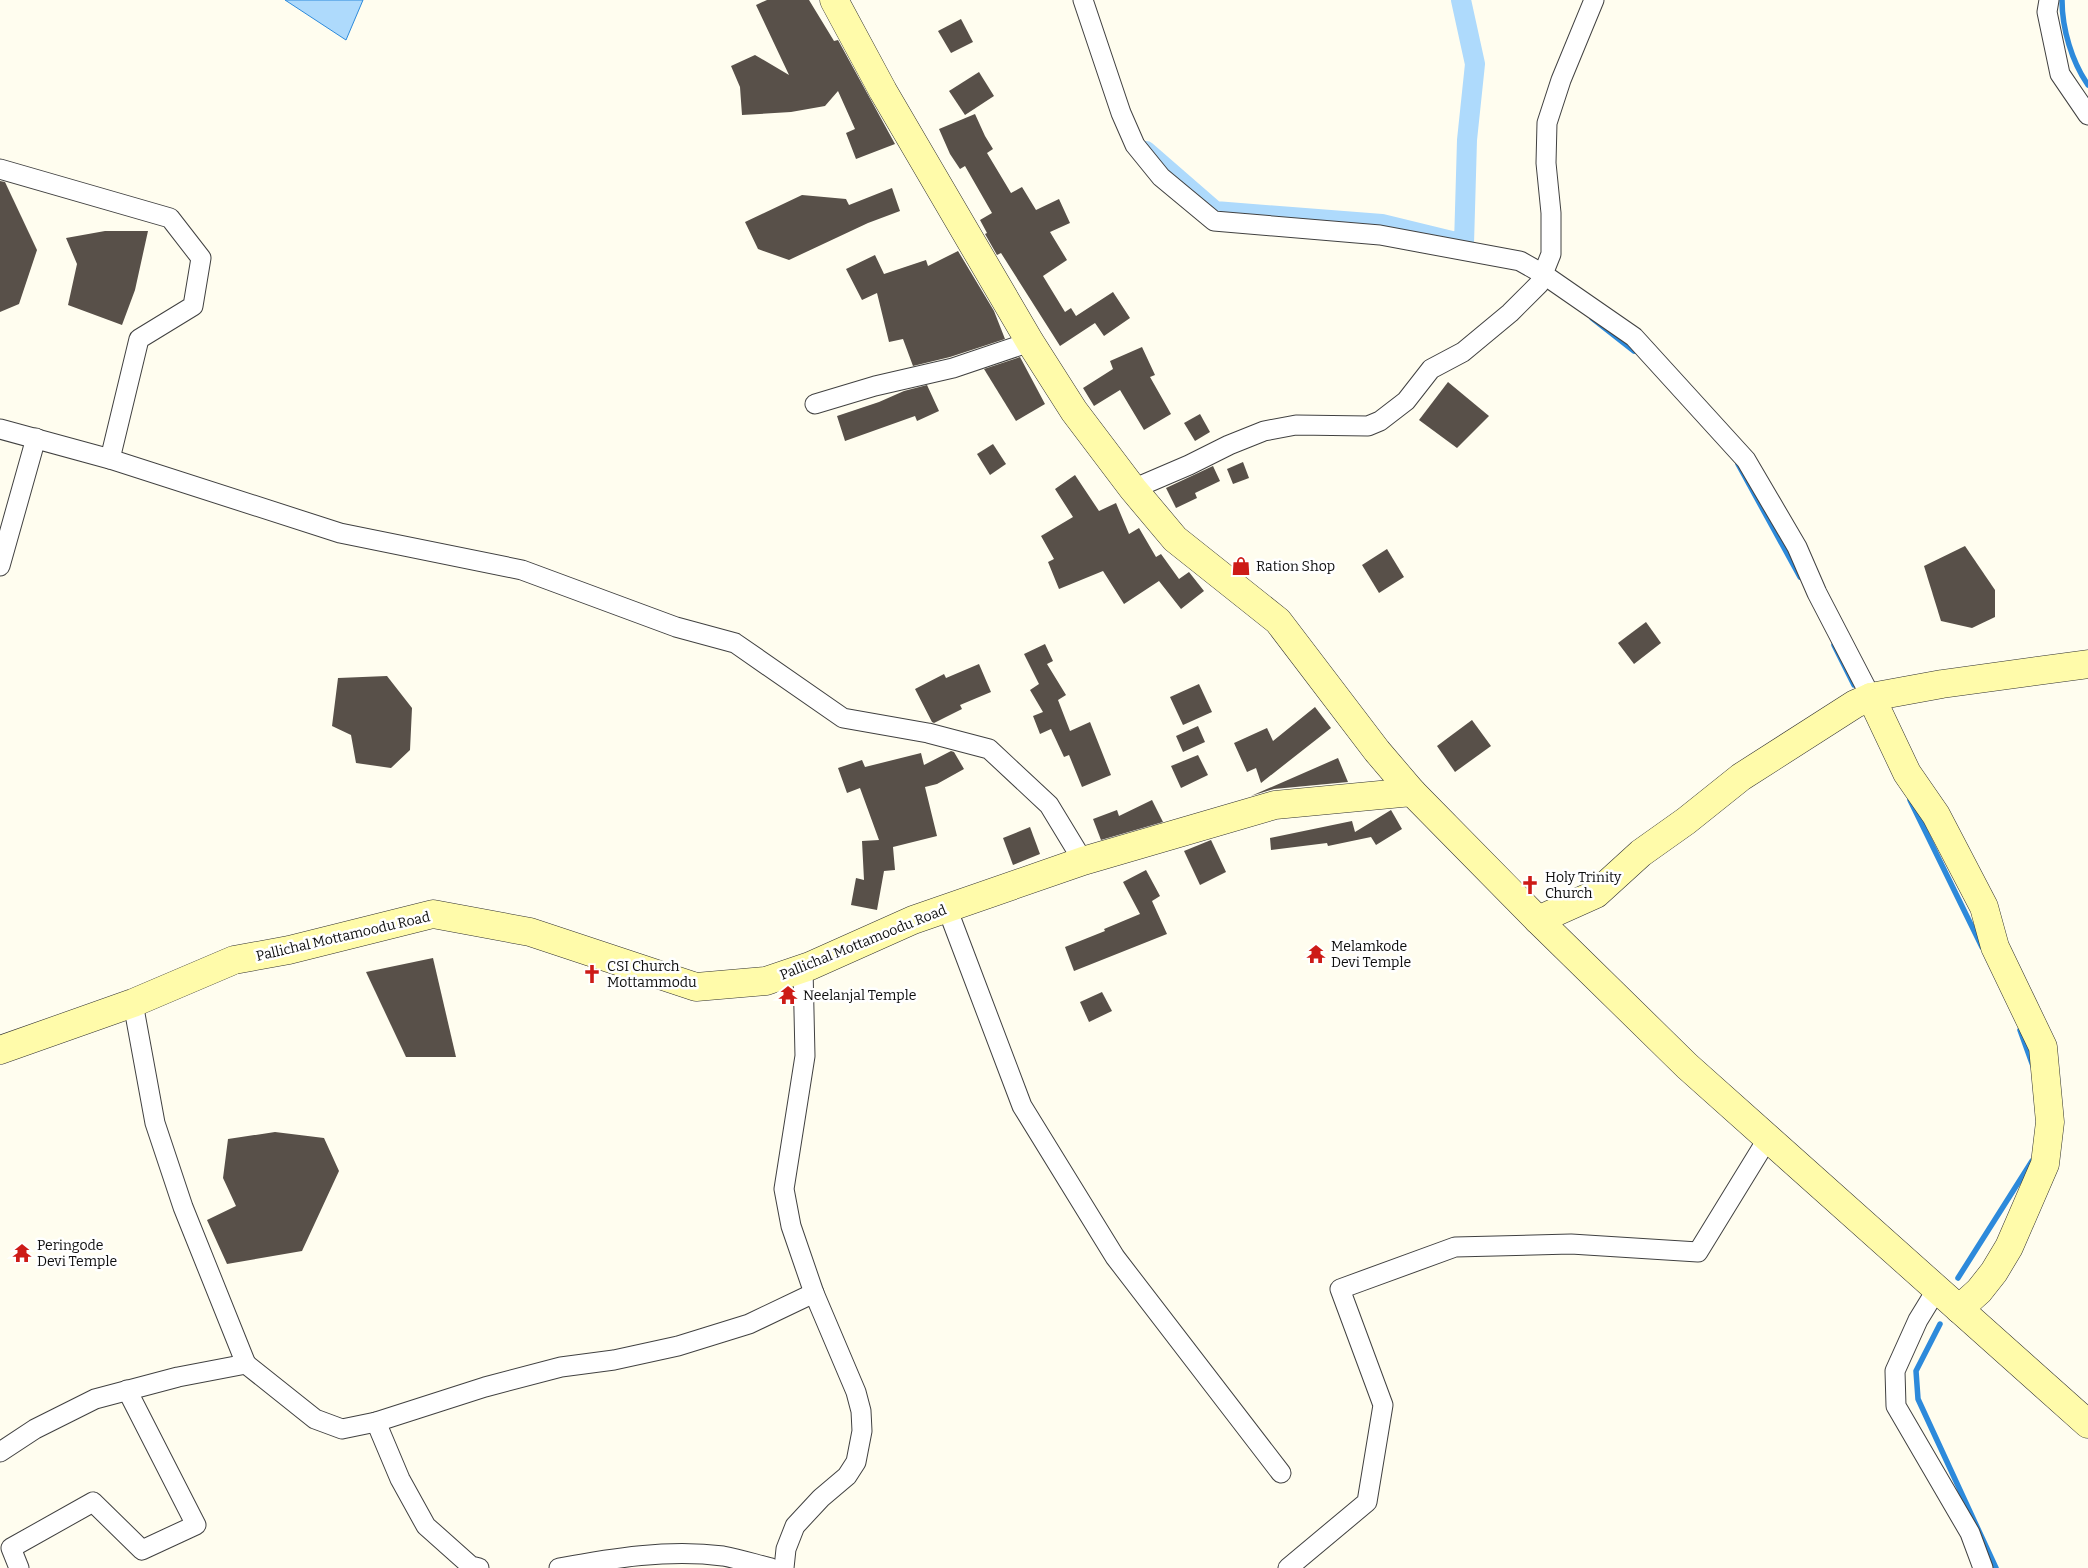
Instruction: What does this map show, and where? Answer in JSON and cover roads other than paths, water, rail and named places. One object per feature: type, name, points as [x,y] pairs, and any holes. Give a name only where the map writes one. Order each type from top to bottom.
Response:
[{"type":"street","points":[[834,0],[883,91],[1030,342],[1074,411],[1133,489],[1175,539],[1278,622],[1412,792],[1538,920],[1687,1066],[2088,1424]]},
{"type":"street","points":[[1083,0],[1121,113],[1135,145],[1161,176],[1214,221],[1380,235],[1520,261],[1543,274],[1634,337],[1746,460],[1797,546],[1817,593],[1871,697],[1906,773],[1936,815],[1984,906],[1995,947],[2043,1047],[2050,1122],[2045,1164],[2009,1247],[1984,1284],[1959,1309]]},
{"type":"street","points":[[1133,489],[1264,431],[1296,425],[1368,426],[1380,421],[1406,401],[1431,370],[1463,352],[1510,313],[1539,284],[1551,254],[1551,213],[1546,163],[1547,123],[1561,80],[1594,0]]},
{"type":"street","points":[[2049,0],[2048,12],[2060,74],[2088,115]]},
{"type":"street","points":[[0,169],[170,218],[202,258],[192,306],[139,339],[110,459]]},
{"type":"street","points":[[815,404],[875,386],[953,368],[1030,342]]},
{"type":"street","points":[[0,428],[110,459],[340,533],[522,570],[676,626],[735,643],[843,718],[928,734],[989,749],[1048,805],[1083,861]]},
{"type":"street","points":[[0,566],[36,438]]},
{"type":"street","points":[[1538,920],[1596,894],[1640,854],[1741,778],[1855,704],[1871,697],[1942,684],[2088,664]]},
{"type":"street","name":"Pallichal Mottamoodu Road","points":[[0,1050],[133,1003],[234,960],[289,950],[433,914],[530,932],[696,987],[766,981],[803,968],[913,920],[1083,861],[1275,805],[1412,792]]},
{"type":"street","points":[[946,908],[1022,1106],[1115,1257],[1280,1473]]},
{"type":"street","points":[[784,1568],[786,1549],[795,1526],[821,1498],[847,1476],[856,1462],[862,1431],[861,1410],[856,1392],[814,1294],[791,1226],[784,1189],[805,1056],[803,968]]},
{"type":"street","points":[[133,1003],[156,1123],[183,1208],[246,1364],[315,1419],[342,1429],[376,1422],[485,1387],[560,1367],[614,1360],[678,1346],[749,1324],[814,1294]]},
{"type":"street","points":[[1288,1568],[1367,1502],[1383,1405],[1340,1290],[1455,1247],[1571,1244],[1698,1252],[1768,1138]]},
{"type":"street","points":[[1937,1289],[1918,1320],[1895,1371],[1896,1406],[1970,1533],[1983,1568]]},
{"type":"street","points":[[0,1452],[35,1429],[95,1399],[178,1377],[246,1364]]},
{"type":"street","points":[[19,1568],[11,1548],[93,1502],[142,1550],[196,1525],[127,1390]]},
{"type":"street","points":[[376,1422],[400,1479],[426,1526],[471,1566],[479,1568]]},
{"type":"street","points":[[559,1568],[620,1557],[682,1553],[724,1557],[771,1568]]},
{"type":"water","points":[[285,0],[363,0],[346,40]]},
{"type":"waterway","points":[[1146,151],[1215,211],[1382,224],[1464,244],[1467,140],[1475,64],[1461,0]]},
{"type":"waterway","points":[[2062,0],[2062,11],[2069,45],[2077,66],[2088,85]]},
{"type":"waterway","points":[[1592,318],[1634,351]]},
{"type":"waterway","points":[[1738,464],[1800,577]]},
{"type":"waterway","points":[[1834,645],[1854,685]]},
{"type":"waterway","points":[[1910,800],[1982,947]]},
{"type":"waterway","points":[[2020,1030],[2033,1066]]},
{"type":"waterway","points":[[1958,1278],[2032,1161]]},
{"type":"waterway","points":[[1940,1324],[1916,1371],[1918,1399],[1996,1568]]},
{"type":"place","name":"Ration Shop","points":[[1241,566]]},
{"type":"place","name":"Holy Trinity Church","points":[[1530,885]]},
{"type":"place","name":"Melamkode Devi Temple","points":[[1316,954]]},
{"type":"place","name":"CSI Church Mottammodu","points":[[592,974]]},
{"type":"place","name":"Neelanjal Temple","points":[[788,995]]},
{"type":"place","name":"Peringode Devi Temple","points":[[22,1253]]}]
